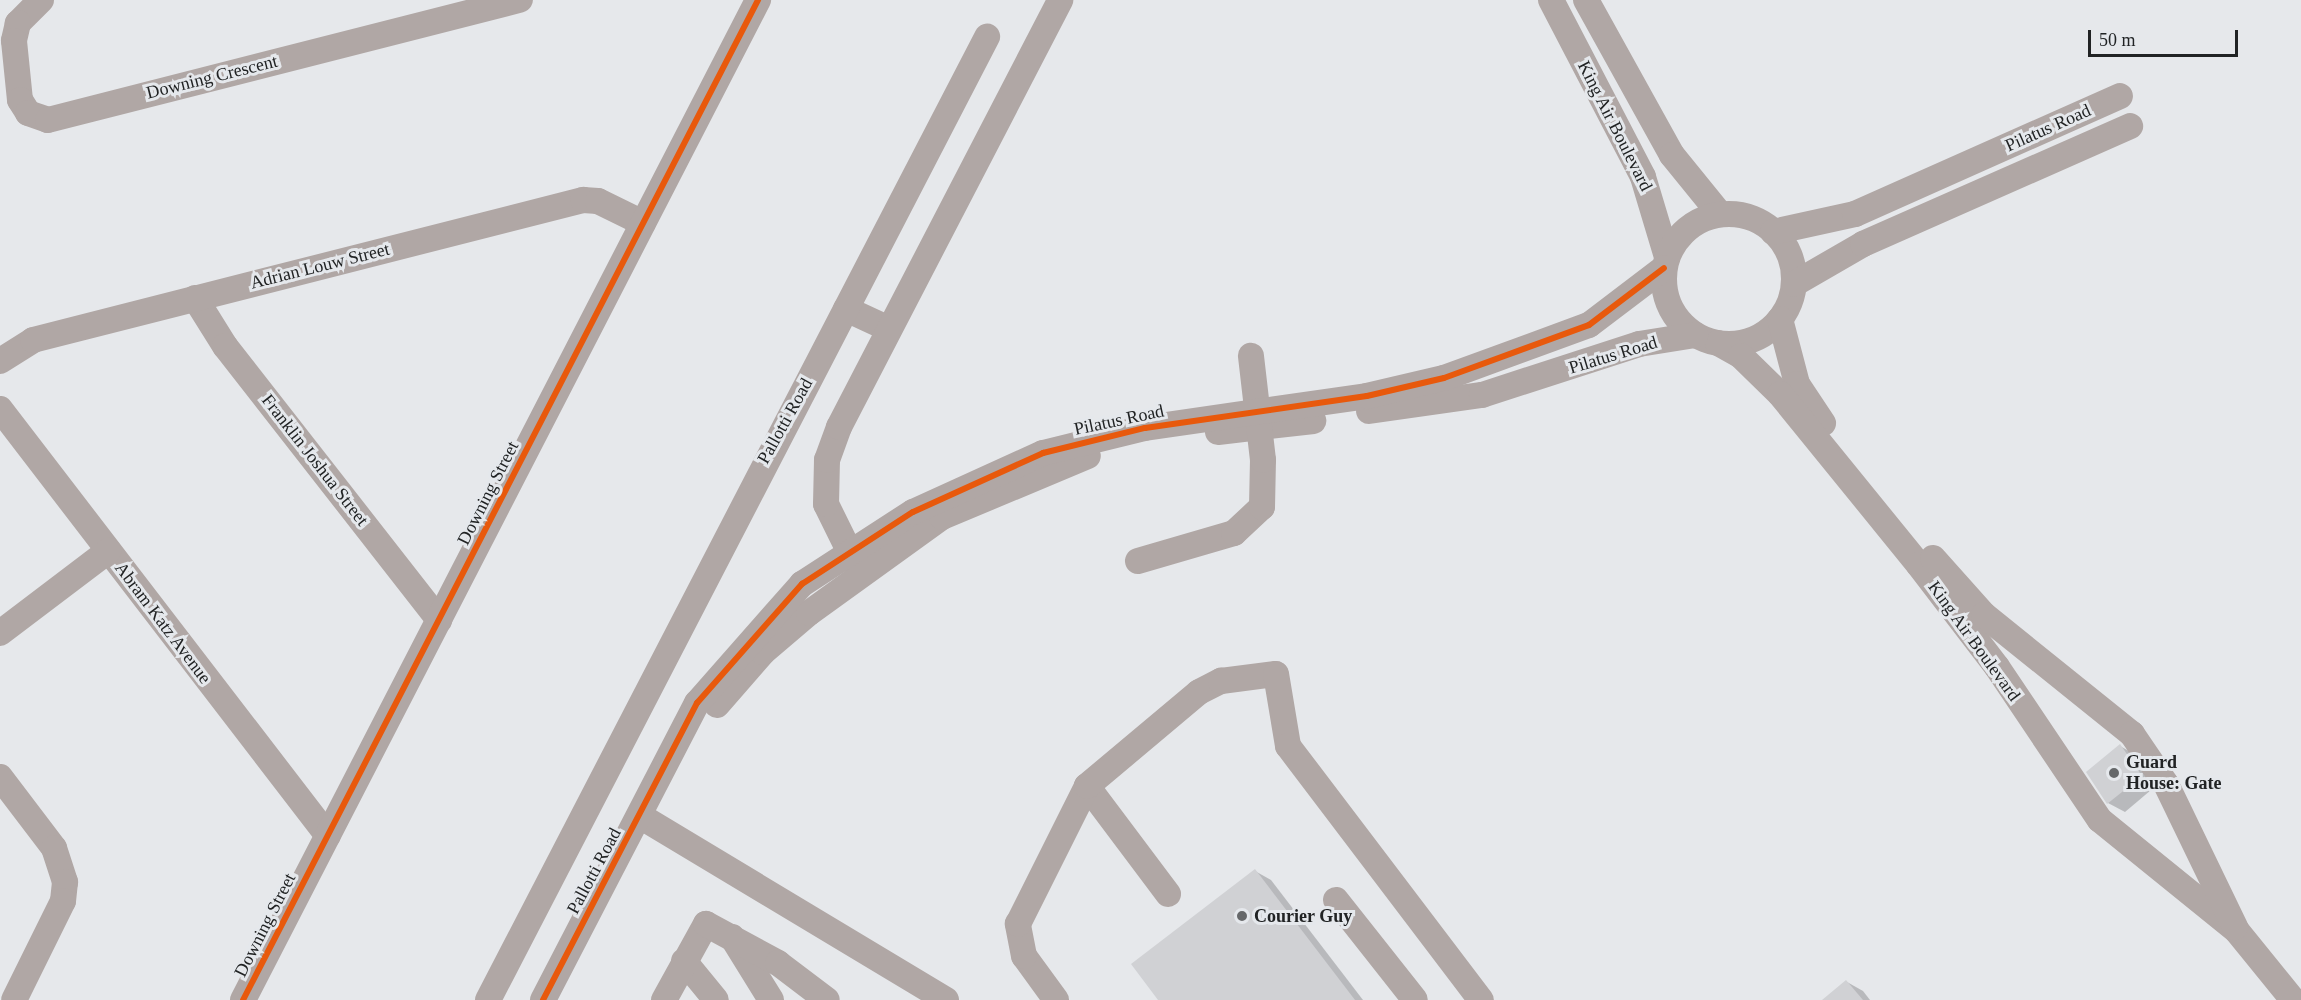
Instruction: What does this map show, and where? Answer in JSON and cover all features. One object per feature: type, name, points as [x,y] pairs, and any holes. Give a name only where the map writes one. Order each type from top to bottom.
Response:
[{"type":"street","name":"Downing Crescent","points":[[41,0],[18,23],[14,41],[20,99],[28,113],[48,120],[519,0]]},
{"type":"street","name":"Downing Street","points":[[243,1000],[758,0]]},
{"type":"street","points":[[855,563],[826,504],[827,460],[838,427],[1060,0]]},
{"type":"street","name":"King Air Boulevard","points":[[1551,0],[1643,177],[1666,262]]},
{"type":"street","name":"King Air Boulevard","points":[[1586,0],[1672,155],[1720,214]]},
{"type":"street","name":"Pallotti Road","points":[[488,1000],[987,36]]},
{"type":"street","name":"Pilatus Road","points":[[1773,232],[1856,214],[2120,96]]},
{"type":"street","name":"Pilatus Road","points":[[1794,284],[1863,244],[2130,126]]},
{"type":"street","name":"Adrian Louw Street","points":[[0,361],[33,340],[583,200],[598,201],[643,223]]},
{"type":"street","points":[[1720,214],[1758,220],[1785,246],[1794,284],[1780,319],[1743,343],[1706,339],[1672,312],[1666,262],[1683,233],[1720,214]]},
{"type":"street","name":"Pilatus Road","points":[[672,757],[763,652],[855,563],[942,518],[1091,455],[1219,432],[1497,362],[1589,325],[1666,262]]},
{"type":"street","name":"Franklin Joshua Street","points":[[195,298],[225,346],[439,620]]},
{"type":"street","points":[[846,309],[889,329]]},
{"type":"street","name":"King Air Boulevard","points":[[1780,319],[1797,384],[1808,402],[1941,567],[1984,615],[2099,705],[2144,749],[2237,931]]},
{"type":"street","name":"King Air Boulevard","points":[[1706,339],[1741,356],[1780,394],[1919,565],[2100,820],[2237,931],[2293,1000]]},
{"type":"street","name":"Pilatus Road","points":[[1258,421],[1482,395],[1639,344],[1706,339]]},
{"type":"street","points":[[1138,561],[1234,533],[1254,520],[1265,495],[1251,356]]},
{"type":"street","name":"Abram Katz Avenue","points":[[0,409],[328,836]]},
{"type":"street","points":[[0,633],[108,551]]},
{"type":"street","points":[[1056,1000],[1024,956],[1018,924],[1087,786],[1198,692],[1241,676],[1276,674],[1281,725],[1299,763],[1481,1000]]},
{"type":"street","name":"Pallotti Road","points":[[543,1000],[672,757]]},
{"type":"street","points":[[0,777],[54,848],[65,882],[63,902],[14,1000]]},
{"type":"street","points":[[1087,786],[1168,894]]},
{"type":"street","points":[[640,816],[946,1000]]},
{"type":"street","points":[[1336,900],[1415,1000]]},
{"type":"street","points":[[664,1000],[703,924],[732,936],[778,963],[808,996]]},
{"type":"street","points":[[732,936],[771,1000]]},
{"type":"street","points":[[684,961],[716,1000]]},
{"type":"building","name":"Guard House: Gate","points":[[2120,744],[2142,776],[2107,804],[2086,772]]},
{"type":"building","name":"Courier Guy","points":[[1255,869],[1355,1000],[1158,1000],[1131,964]]},
{"type":"building","points":[[1846,980],[1863,1000],[1822,1000]]},
{"type":"cycle path","points":[[243,1000],[758,0]]},
{"type":"cycle path","points":[[543,1000],[697,703],[802,584],[913,512],[1043,453],[1145,428],[1367,396],[1444,378],[1589,325],[1664,268]]},
{"type":"place","name":"Guard House: Gate","points":[[2114,773]]},
{"type":"place","name":"Courier Guy","points":[[1242,916]]}]
